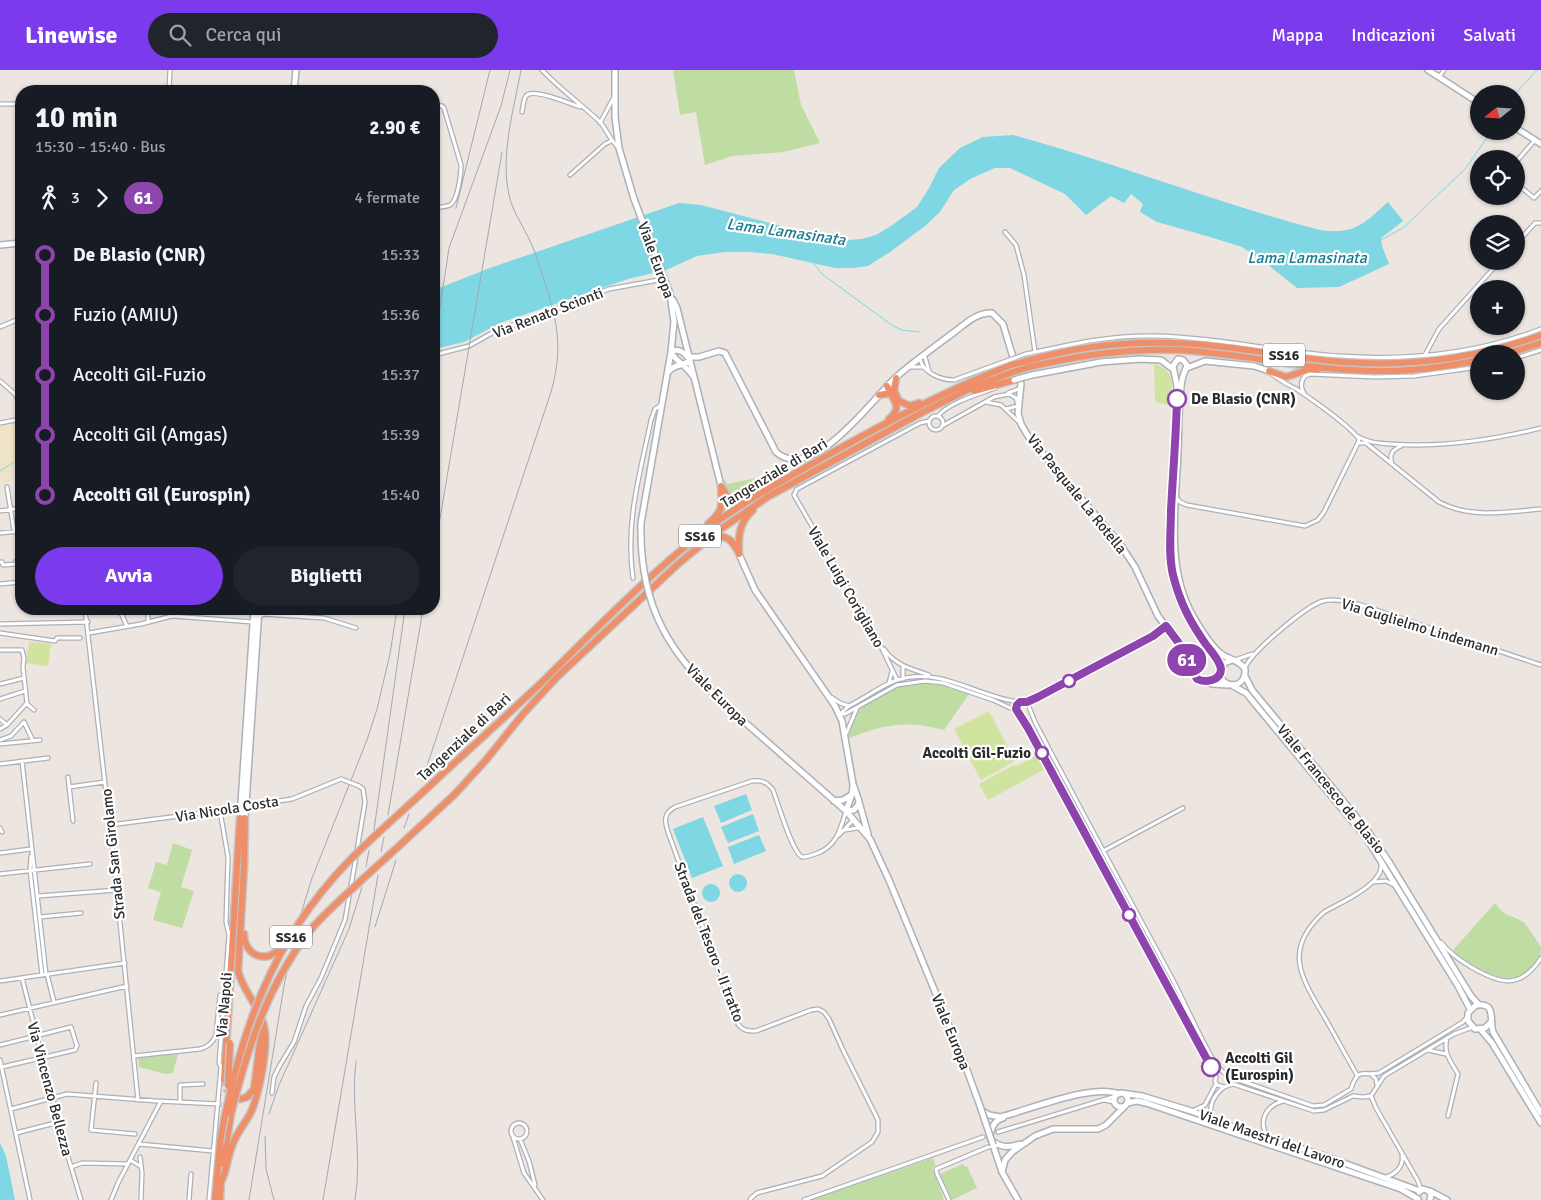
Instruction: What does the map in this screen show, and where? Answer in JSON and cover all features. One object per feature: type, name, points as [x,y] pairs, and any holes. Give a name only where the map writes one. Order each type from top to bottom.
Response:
[{"type":"highway","name":"Tangenziale di Bari","points":[[215,1200],[220,1142],[236,1064],[249,1025],[269,975],[296,929],[316,900],[347,863],[539,684],[590,633],[692,542],[742,505],[864,435],[960,386],[1027,361],[1085,347],[1120,343],[1156,342],[1213,346],[1342,362],[1412,362],[1479,353],[1541,335]]},
{"type":"highway","points":[[1525,348],[1541,343]]},
{"type":"highway","name":"Tangenziale di Bari","points":[[1027,361],[1137,350],[1203,352],[1343,369],[1376,371],[1414,370],[1470,361]]},
{"type":"highway","name":"Tangenziale di Bari","points":[[220,1200],[231,1114],[249,1047],[273,990],[287,965],[309,933],[328,911],[455,794],[557,677],[698,546],[769,496],[1011,366]]},
{"type":"highway","points":[[1269,371],[1286,377],[1310,369],[1336,372],[1343,369]]},
{"type":"highway","points":[[892,392],[896,378]]},
{"type":"highway","points":[[943,402],[952,402],[976,390],[1014,380]]},
{"type":"highway","points":[[864,435],[894,415],[897,408],[896,401],[892,388],[887,386]]},
{"type":"highway","points":[[879,395],[892,392]]},
{"type":"highway","points":[[892,392],[897,399],[906,405],[915,405],[934,399]]},
{"type":"highway","points":[[721,486],[727,497],[736,502],[745,499],[781,478],[797,472]]},
{"type":"highway","points":[[692,542],[718,515],[722,501],[721,486]]},
{"type":"highway","points":[[739,554],[738,536],[744,519],[753,509],[766,501],[769,496]]},
{"type":"highway","points":[[698,546],[706,544],[717,537],[725,537],[732,542],[739,554]]},
{"type":"highway","points":[[242,818],[248,864],[244,940],[253,954],[263,957],[269,956],[278,951],[290,932],[296,929]]},
{"type":"highway","points":[[220,1142],[228,1078],[241,867],[242,818]]},
{"type":"highway","points":[[224,1080],[242,818]]},
{"type":"highway","points":[[221,1182],[232,1145],[254,1104],[259,1086],[266,1041],[262,1022],[242,985],[238,971],[244,877],[242,818]]},
{"type":"highway","points":[[240,1099],[247,1097],[254,1089],[262,1027],[273,990]]},
{"type":"street","points":[[169,85],[170,70]]},
{"type":"street","points":[[295,85],[296,70]]},
{"type":"street","points":[[542,70],[600,123],[608,133],[611,141],[619,148]]},
{"type":"street","name":"Viale Europa","points":[[615,70],[614,97],[619,148],[639,214],[670,294],[674,322],[671,352],[641,523],[640,540],[644,573],[655,614],[680,657],[703,685],[846,811],[870,840],[889,880],[961,1053],[1002,1172],[1016,1198]]},
{"type":"street","points":[[1428,70],[1470,98]]},
{"type":"street","points":[[1439,77],[1444,70]]},
{"type":"street","points":[[522,112],[525,97],[533,93],[556,98],[582,107]]},
{"type":"street","points":[[600,123],[614,97]]},
{"type":"street","points":[[0,104],[15,104]]},
{"type":"street","points":[[440,106],[444,108],[461,165],[454,201],[450,205],[440,207]]},
{"type":"street","points":[[1525,134],[1541,144]]},
{"type":"street","points":[[1525,151],[1534,140]]},
{"type":"street","points":[[570,175],[605,144],[611,141]]},
{"type":"street","points":[[1525,190],[1534,198],[1541,191]]},
{"type":"street","points":[[1525,232],[1535,223],[1541,223]]},
{"type":"street","points":[[1005,232],[1016,245],[1024,275],[1035,352]]},
{"type":"street","points":[[0,245],[15,244]]},
{"type":"street","points":[[1425,355],[1439,329],[1492,270]]},
{"type":"street","name":"Via Renato Scionti","points":[[440,353],[469,346],[505,328],[608,289],[664,277]]},
{"type":"street","points":[[670,294],[677,308],[721,486]]},
{"type":"street","name":"Via Pasquale La Rotella","points":[[690,360],[719,351],[724,353],[774,449],[780,456],[788,459],[804,458],[844,433],[887,386],[922,356],[975,317],[986,312],[992,313],[1003,324],[1021,387],[1018,406],[1021,424],[1028,436],[1120,544],[1135,567],[1158,616],[1178,642],[1197,679],[1203,682]]},
{"type":"street","points":[[0,327],[15,321]]},
{"type":"street","points":[[909,367],[923,367],[937,377],[954,380],[1011,366],[1027,361],[1035,352],[1073,343],[1099,339],[1151,336],[1239,343],[1339,356],[1375,358],[1425,355],[1489,344],[1541,329]]},
{"type":"street","points":[[690,360],[682,351],[674,350],[671,352],[681,364],[687,367],[693,377]]},
{"type":"street","points":[[1525,355],[1541,350]]},
{"type":"street","points":[[922,356],[923,367]]},
{"type":"street","points":[[922,356],[930,372]]},
{"type":"street","points":[[1021,387],[994,397],[939,429],[934,430],[930,428],[929,421],[933,416],[938,416],[942,411],[966,399],[1014,380],[1101,362],[1140,359],[1161,360],[1181,373],[1205,361],[1254,366],[1269,371],[1285,384],[1305,395],[1357,436],[1369,442],[1404,445],[1467,443],[1541,428]]},
{"type":"street","points":[[1173,520],[1176,496],[1181,388],[1186,370],[1186,362],[1180,359],[1174,363],[1177,386],[1172,540],[1172,572],[1183,608],[1193,627],[1217,659],[1222,680],[1230,685]]},
{"type":"street","points":[[667,374],[672,367],[690,360]]},
{"type":"street","points":[[1305,395],[1301,388],[1301,383],[1305,376],[1310,374],[1375,377],[1414,376],[1470,368]]},
{"type":"street","points":[[0,381],[15,394]]},
{"type":"street","points":[[1003,394],[1013,396],[1018,406],[1006,409]]},
{"type":"street","points":[[985,402],[1001,405],[1021,424]]},
{"type":"street","points":[[634,578],[630,555],[633,511],[651,420],[655,409],[661,404]]},
{"type":"street","points":[[938,416],[942,420],[950,421]]},
{"type":"street","points":[[0,423],[15,420]]},
{"type":"street","points":[[942,420],[942,426]]},
{"type":"street","name":"Viale Luigi Corigliano","points":[[898,680],[878,640],[794,495],[797,489],[920,423],[929,421]]},
{"type":"street","points":[[1176,496],[1180,502],[1187,505],[1305,526],[1318,520],[1324,512],[1358,443],[1359,438],[1357,436]]},
{"type":"street","points":[[1358,443],[1366,443],[1451,509],[1481,514],[1541,509]]},
{"type":"street","points":[[1392,464],[1391,454],[1396,448],[1404,445]]},
{"type":"street","points":[[0,533],[14,532],[7,487]]},
{"type":"street","points":[[0,511],[15,509]]},
{"type":"street","points":[[1172,540],[1182,591],[1193,616],[1219,652],[1239,662],[1245,669],[1245,676],[1240,683],[1230,685],[1203,682]]},
{"type":"street","points":[[739,554],[755,590],[839,714],[842,721],[853,784],[870,840]]},
{"type":"street","points":[[0,562],[2,562],[2,565],[15,564]]},
{"type":"street","points":[[0,584],[15,583]]},
{"type":"street","name":"Via Guglielmo Lindemann","points":[[1234,660],[1255,652],[1314,604],[1325,600],[1337,600],[1358,604],[1541,665]]},
{"type":"street","name":"Strada San Girolamo","points":[[87,615],[138,1100]]},
{"type":"street","points":[[122,615],[127,626]]},
{"type":"street","points":[[148,615],[148,621]]},
{"type":"street","points":[[256,615],[257,620]]},
{"type":"street","points":[[242,818],[258,615]]},
{"type":"street","points":[[89,633],[172,616],[257,620],[262,615]]},
{"type":"street","points":[[278,615],[324,618],[356,628]]},
{"type":"street","points":[[0,624],[88,622]]},
{"type":"street","points":[[878,640],[888,654],[903,667],[958,683],[1003,699],[1027,702],[1153,636],[1166,626]]},
{"type":"street","points":[[0,633],[55,641],[57,638],[80,638]]},
{"type":"street","points":[[0,650],[22,650],[27,704],[34,710]]},
{"type":"street","name":"Via Guglielmo Lindemann","points":[[1245,669],[1255,652]]},
{"type":"street","points":[[1203,682],[1213,680],[1225,662],[1234,660]]},
{"type":"street","points":[[903,667],[903,679]]},
{"type":"street","points":[[889,683],[892,668]]},
{"type":"street","points":[[839,714],[849,706],[889,683],[903,679],[931,676]]},
{"type":"street","name":"Viale Francesco de Blasio","points":[[1245,676],[1252,690],[1367,830],[1389,862],[1471,996],[1479,1005]]},
{"type":"street","points":[[0,684],[24,678]]},
{"type":"street","points":[[839,714],[845,714],[897,685],[925,680],[943,683],[1025,713],[1103,851],[1216,1065],[1229,1081],[1211,1103],[1211,1119]]},
{"type":"street","name":"Viale Francesco de Blasio","points":[[1230,685],[1246,693],[1356,824],[1399,888],[1470,1009]]},
{"type":"street","points":[[0,699],[25,691]]},
{"type":"street","points":[[827,694],[840,703],[849,706]]},
{"type":"street","points":[[1017,711],[1017,705],[1020,702]]},
{"type":"street","points":[[1025,713],[1030,706],[1027,702]]},
{"type":"street","points":[[0,729],[7,725],[27,704]]},
{"type":"street","points":[[845,737],[857,707]]},
{"type":"street","points":[[1025,713],[1216,1077],[1216,1083],[1205,1106],[1191,1111]]},
{"type":"street","points":[[0,719],[7,725]]},
{"type":"street","points":[[0,742],[11,736],[24,722],[33,741]]},
{"type":"street","points":[[0,742],[40,740]]},
{"type":"street","points":[[0,764],[48,758]]},
{"type":"street","points":[[22,761],[45,975]]},
{"type":"street","points":[[68,777],[73,821]]},
{"type":"street","name":"Via Nicola Costa","points":[[110,825],[220,811],[292,798],[341,779],[363,789],[365,802],[347,915],[321,978],[306,1006],[294,1042],[274,1077],[272,1093]]},
{"type":"street","name":"Strada del Tesoro - II tratto","points":[[750,1200],[757,1194],[822,1176],[872,1142],[878,1132],[878,1120],[824,1012],[818,1009],[811,1010],[756,1031],[741,1029],[668,832],[665,815],[675,807],[760,780],[767,783],[773,790],[798,855],[806,857],[822,851],[835,842],[839,835]]},
{"type":"street","points":[[69,787],[105,782]]},
{"type":"street","points":[[839,835],[852,794],[853,784]]},
{"type":"street","points":[[834,801],[843,800],[852,794]]},
{"type":"street","points":[[846,811],[854,810],[859,804]]},
{"type":"street","points":[[839,835],[854,819],[859,804]]},
{"type":"street","points":[[1103,851],[1183,808]]},
{"type":"street","name":"Via Napoli","points":[[209,1200],[219,1104],[221,1067],[219,1063],[229,935],[226,922],[228,857],[220,811]]},
{"type":"street","points":[[842,822],[847,819],[854,819]]},
{"type":"street","points":[[0,828],[2,832]]},
{"type":"street","points":[[844,830],[857,828],[863,830]]},
{"type":"street","points":[[0,853],[31,849]]},
{"type":"street","points":[[31,849],[30,870],[45,975],[54,1002]]},
{"type":"street","points":[[1374,882],[1381,871],[1379,856]]},
{"type":"street","points":[[0,874],[90,864]]},
{"type":"street","points":[[1357,1075],[1305,984],[1300,967],[1300,952],[1307,931],[1324,912],[1374,882],[1386,881],[1399,888]]},
{"type":"street","points":[[38,896],[117,890]]},
{"type":"street","points":[[40,917],[81,913]]},
{"type":"street","points":[[1428,926],[1456,957],[1492,979],[1500,981],[1516,980],[1526,976],[1534,969],[1541,958]]},
{"type":"street","points":[[0,981],[125,964]]},
{"type":"street","name":"Via Vincenzo Bellezza","points":[[22,978],[52,1098],[81,1200]]},
{"type":"street","points":[[0,1015],[127,986]]},
{"type":"street","points":[[134,1056],[200,1049],[208,1046],[216,1035],[220,995]]},
{"type":"street","points":[[1216,1077],[1219,1074],[1226,1075],[1313,1106],[1324,1105],[1349,1090],[1357,1075],[1364,1072],[1371,1074],[1379,1073],[1451,1029],[1467,1017],[1470,1009],[1479,1005],[1486,1006],[1491,1012],[1493,1032],[1541,1113]]},
{"type":"street","points":[[1467,1017],[1473,1027],[1481,1030],[1492,1043],[1541,1123]]},
{"type":"street","points":[[1481,1030],[1489,1026],[1491,1022]]},
{"type":"street","points":[[0,1045],[68,1027],[72,1029],[77,1049],[42,1059],[2,1067]]},
{"type":"street","points":[[1371,1096],[1384,1076],[1448,1038],[1473,1027]]},
{"type":"street","points":[[1446,1055],[1448,1038]]},
{"type":"street","points":[[1427,1050],[1443,1052],[1458,1074],[1448,1116]]},
{"type":"street","points":[[0,1060],[30,1200]]},
{"type":"street","points":[[1371,1074],[1376,1079],[1377,1086]]},
{"type":"street","points":[[96,1083],[92,1130],[135,1134]]},
{"type":"street","points":[[1216,1083],[1219,1086],[1233,1084],[1308,1109],[1319,1110],[1329,1108],[1348,1097],[1371,1096]]},
{"type":"street","points":[[180,1102],[180,1085],[203,1084]]},
{"type":"street","points":[[1352,1085],[1354,1091],[1359,1096]]},
{"type":"street","points":[[981,1108],[994,1117],[1090,1093],[1111,1092],[1118,1096]]},
{"type":"street","points":[[11,1108],[67,1094],[219,1104]]},
{"type":"street","name":"Viale Maestri del Lavoro","points":[[1418,1199],[1401,1189],[1146,1102],[1137,1101],[1120,1107],[1118,1096],[1142,1096],[1191,1111],[1424,1190],[1447,1200]]},
{"type":"street","points":[[998,1132],[1103,1100],[1126,1096],[1126,1105],[1106,1125],[1098,1129],[1046,1130],[1026,1142],[1005,1160],[1002,1172]]},
{"type":"street","points":[[1371,1096],[1418,1181],[1424,1190],[1432,1194],[1432,1200]]},
{"type":"street","points":[[111,1200],[161,1101]]},
{"type":"street","points":[[1270,1138],[1263,1126],[1265,1114],[1272,1105],[1283,1101]]},
{"type":"street","points":[[991,1141],[993,1126],[996,1121],[1016,1113]]},
{"type":"street","points":[[16,1133],[59,1122]]},
{"type":"street","points":[[520,1139],[527,1132],[526,1127],[521,1123],[514,1124],[511,1128],[511,1133],[524,1173],[543,1200]]},
{"type":"street","points":[[513,1137],[520,1139]]},
{"type":"street","points":[[804,1200],[983,1137]]},
{"type":"street","points":[[520,1139],[532,1170],[536,1188]]},
{"type":"street","points":[[991,1141],[1002,1147],[1026,1142]]},
{"type":"street","points":[[949,1200],[936,1169],[991,1141]]},
{"type":"street","points":[[139,1144],[213,1151]]},
{"type":"street","points":[[1384,1178],[1399,1169],[1403,1159],[1401,1152]]},
{"type":"street","points":[[140,1157],[142,1173],[141,1200]]},
{"type":"street","points":[[71,1167],[82,1163],[129,1162],[141,1166]]},
{"type":"street","points":[[189,1200],[191,1174]]},
{"type":"street","points":[[1418,1199],[1424,1190]]},
{"type":"green space","points":[[673,70],[794,70],[801,105],[820,143],[783,152],[732,156],[705,165],[696,112],[680,115]]},
{"type":"green space","points":[[1154,364],[1170,375],[1172,386],[1170,405],[1155,402]]},
{"type":"green space","points":[[777,467],[782,476],[743,499],[730,498],[724,489],[723,482],[725,480],[727,484],[777,474],[775,468]]},
{"type":"green space","points":[[29,642],[51,644],[48,666],[26,663]]},
{"type":"green space","points":[[917,683],[941,685],[969,694],[944,730],[907,724],[874,729],[849,738],[852,723],[859,709],[899,686]]},
{"type":"green space","points":[[989,711],[1015,761],[981,780],[954,729]]},
{"type":"green space","points":[[1040,754],[1047,768],[988,800],[979,784],[1014,765],[1016,766]]},
{"type":"green space","points":[[173,843],[192,850],[181,887],[194,891],[182,928],[153,920],[161,892],[148,888],[156,862],[167,865]]},
{"type":"green space","points":[[1495,903],[1505,914],[1525,923],[1541,947],[1541,953],[1537,961],[1530,969],[1515,978],[1498,977],[1490,974],[1462,960],[1454,952],[1454,949]]},
{"type":"green space","points":[[178,1054],[173,1073],[165,1074],[139,1067],[138,1058]]},
{"type":"green space","points":[[933,1158],[935,1165],[932,1168],[944,1199],[942,1200],[811,1200]]},
{"type":"green space","points":[[963,1164],[965,1167],[967,1166],[977,1188],[952,1200],[940,1174]]},
{"type":"sand","points":[[15,425],[15,463],[11,482],[0,483],[0,426]]},
{"type":"water","name":"Lama Lamasinata","points":[[1013,135],[1243,208],[1320,230],[1342,231],[1358,226],[1388,202],[1403,221],[1381,238],[1389,264],[1339,287],[1297,288],[1242,247],[1157,222],[1140,212],[1143,204],[1131,194],[1124,203],[1111,196],[1086,215],[1065,194],[1010,168],[995,168],[972,178],[954,190],[940,212],[925,226],[868,266],[835,268],[772,254],[749,252],[724,252],[697,256],[666,270],[628,279],[500,323],[464,342],[440,348],[440,288],[490,268],[679,203],[701,205],[827,238],[862,239],[876,235],[917,207],[939,168],[960,148],[983,137]]},
{"type":"water","points":[[746,794],[752,810],[721,823],[714,806]]},
{"type":"water","points":[[753,814],[759,831],[728,843],[721,827]]},
{"type":"water","points":[[703,817],[723,866],[692,878],[673,829]]},
{"type":"water","points":[[759,835],[766,851],[734,864],[728,847]]},
{"type":"water","points":[[738,874],[746,879],[747,883],[742,891],[738,892],[730,887],[729,883],[734,875]]},
{"type":"water","points":[[711,884],[717,887],[720,893],[717,899],[711,902],[705,899],[702,893],[705,887]]},
{"type":"water","points":[[0,1143],[6,1156],[15,1200],[0,1200]]},
{"type":"waterway","name":"Lama Lamasinata","points":[[1523,85],[1537,70]]},
{"type":"waterway","name":"Lama Lamasinata","points":[[1381,240],[1403,228],[1465,169],[1486,140]]},
{"type":"waterway","points":[[814,264],[822,274],[893,326],[902,330],[920,332]]},
{"type":"waterway","name":"Lama Lamasinata","points":[[0,471],[14,462]]},
{"type":"tunnel","points":[[224,1080],[226,1090],[233,1098]]},
{"type":"railway","points":[[456,208],[490,70]]},
{"type":"railway","points":[[440,307],[449,248],[501,106],[510,70]]},
{"type":"railway","points":[[422,781],[551,392],[557,363],[558,349],[553,311],[539,263],[511,202],[507,180],[506,164],[509,132],[521,70]]},
{"type":"railway","points":[[440,519],[502,152]]},
{"type":"railway","points":[[249,1200],[284,986],[295,933],[312,878],[367,740],[377,709],[390,654],[396,615]]},
{"type":"railway","points":[[374,830],[404,615]]},
{"type":"railway","points":[[388,815],[422,615]]},
{"type":"railway","points":[[404,828],[409,814]]},
{"type":"railway","points":[[381,852],[384,837]]},
{"type":"railway","points":[[366,867],[369,850]]},
{"type":"railway","points":[[375,927],[396,860]]},
{"type":"railway","points":[[323,1200],[378,875]]},
{"type":"railway","points":[[269,1114],[279,1085],[349,929],[362,887]]},
{"type":"railway","points":[[355,1200],[358,1165],[354,1096],[356,1061]]},
{"type":"railway","points":[[265,1136],[266,1169],[274,1200]]},
{"type":"bus line","name":"61","points":[[1177,399],[1170,545],[1172,572],[1183,608],[1193,627],[1217,659],[1221,668],[1220,672],[1213,680],[1203,682],[1197,679],[1178,642],[1166,626],[1153,636],[1038,697],[1027,702],[1018,703],[1016,709],[1021,714],[1211,1067]]},
{"type":"place","name":"De Blasio (CNR)","points":[[1177,399]]},
{"type":"place","name":"Accolti Gil-Fuzio","points":[[1042,753]]},
{"type":"place","name":"Accolti Gil (Eurospin)","points":[[1211,1067]]}]
